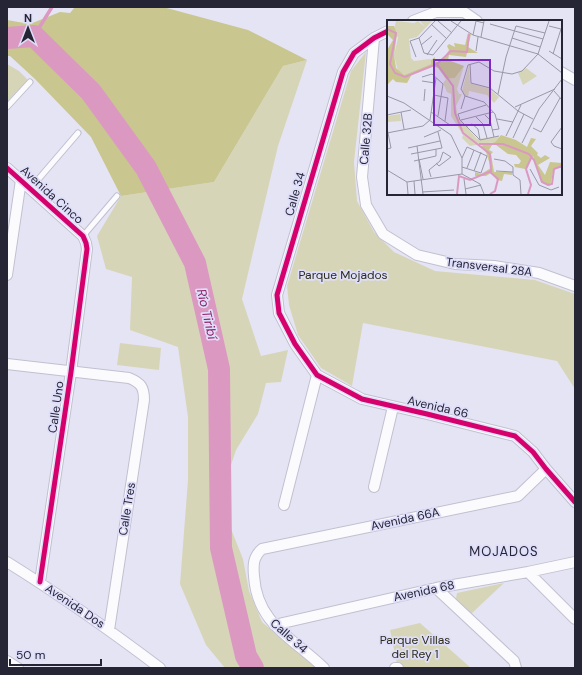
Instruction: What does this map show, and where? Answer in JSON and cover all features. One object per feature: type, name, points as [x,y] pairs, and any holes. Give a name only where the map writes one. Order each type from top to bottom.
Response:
[{"type":"street","points":[[416,20],[436,12],[464,12],[476,20]]},
{"type":"street","name":"Calle 34","points":[[317,374],[295,344],[279,313],[276,295],[343,72],[354,53],[374,38],[387,32]]},
{"type":"street","name":"Calle 32B","points":[[374,38],[362,177],[366,205],[383,234]]},
{"type":"street","points":[[562,73],[575,80]]},
{"type":"street","name":"Avenida Cinco","points":[[7,168],[83,236]]},
{"type":"street","points":[[7,275],[10,240],[21,180]]},
{"type":"street","name":"Transversal 28A","points":[[383,234],[417,255],[455,264],[494,266],[539,273],[575,286]]},
{"type":"street","name":"Calle Uno","points":[[40,582],[71,372],[87,249],[83,236]]},
{"type":"street","points":[[7,364],[71,372]]},
{"type":"street","name":"Calle Tres","points":[[71,372],[129,378],[137,382],[144,389],[144,400],[109,630]]},
{"type":"street","points":[[284,505],[317,374]]},
{"type":"street","name":"Avenida 66","points":[[317,374],[362,399],[515,436],[533,452],[575,502]]},
{"type":"street","points":[[374,487],[393,407]]},
{"type":"street","name":"Avenida 66A","points":[[256,554],[262,549],[518,496],[546,469]]},
{"type":"street","name":"Calle 34","points":[[256,554],[253,565],[254,583],[259,602],[266,616],[274,625],[324,668]]},
{"type":"street","name":"Avenida Dos","points":[[7,562],[40,582],[160,668]]},
{"type":"street","name":"Avenida 68","points":[[274,625],[436,588],[575,562]]},
{"type":"street","points":[[528,572],[575,619]]},
{"type":"street","points":[[436,588],[514,661],[516,668]]},
{"type":"street","points":[[7,661],[18,668]]},
{"type":"lane","points":[[7,107],[30,82]]},
{"type":"lane","points":[[30,188],[78,133]]},
{"type":"lane","points":[[83,236],[117,196]]},
{"type":"green space","name":"Parque Mojados","points":[[366,52],[354,162],[357,201],[374,232],[394,252],[435,271],[535,280],[575,294],[575,389],[557,361],[363,323],[352,386],[321,368],[298,335],[289,305],[287,286],[351,71]]},
{"type":"green space","points":[[307,60],[278,146],[242,299],[261,356],[288,350],[281,382],[266,383],[258,414],[236,450],[227,477],[227,519],[243,559],[249,591],[262,622],[316,668],[225,668],[206,645],[180,584],[188,480],[188,417],[178,347],[130,330],[132,277],[106,269],[97,236],[121,196],[214,182],[283,66]]},
{"type":"green space","points":[[7,64],[19,71],[28,80],[7,102]]},
{"type":"green space","points":[[120,343],[161,348],[159,370],[117,365]]},
{"type":"green space","points":[[504,583],[471,614],[458,602],[456,598],[457,593]]},
{"type":"green space","name":"Parque Villas del Rey 1","points":[[420,623],[471,668],[403,668],[397,664],[390,630]]},
{"type":"shaded area","points":[[75,7],[163,7],[248,30],[307,60],[283,66],[214,182],[121,196],[91,137],[35,79],[10,56],[7,56],[7,20],[30,24],[60,12],[70,13]]},
{"type":"waterway","points":[[34,36],[52,7]]},
{"type":"waterway","name":"Río Tiribí","points":[[7,38],[34,36],[91,92],[146,168],[195,263],[219,369],[221,548],[246,656],[253,668]]},
{"type":"cycle path","points":[[387,32],[374,38],[354,53],[343,72],[277,295],[279,313],[295,344],[317,375],[362,399],[515,436],[533,452],[575,502]]},
{"type":"cycle path","points":[[7,168],[83,236],[87,249],[71,372],[40,582]]},
{"type":"district","name":"MOJADOS","points":[[504,551]]}]
